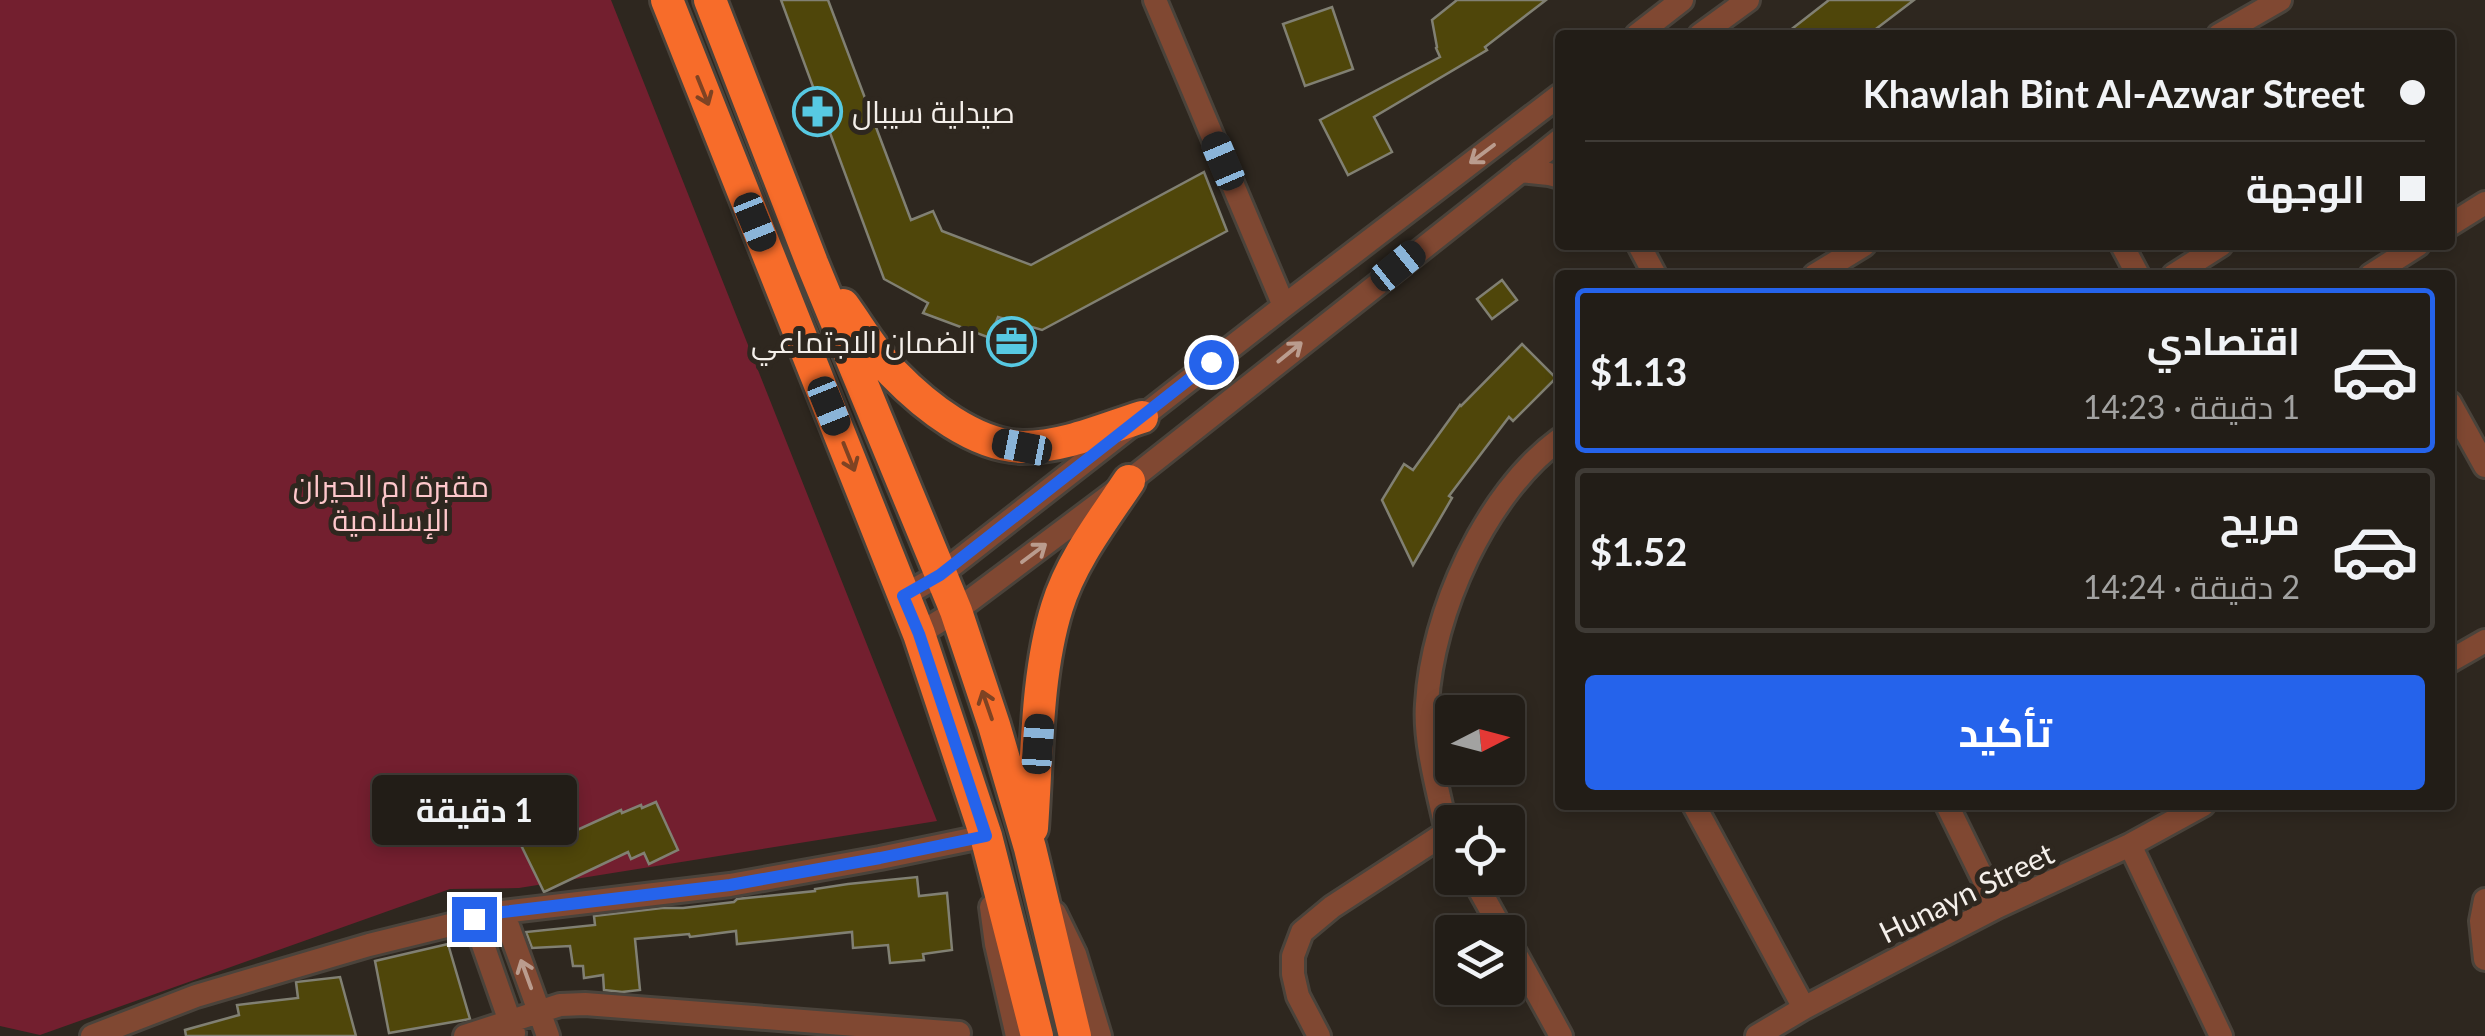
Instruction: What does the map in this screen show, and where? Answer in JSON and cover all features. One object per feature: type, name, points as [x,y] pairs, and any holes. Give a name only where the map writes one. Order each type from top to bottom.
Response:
[{"type":"highway","points":[[667,0],[919,634],[989,850],[1037,1036]]},
{"type":"highway","points":[[710,0],[812,263],[956,611],[1032,860],[1075,1036]]},
{"type":"highway","points":[[812,263],[892,372],[953,424],[987,440],[1022,447],[1060,443],[1142,417]]},
{"type":"highway","points":[[1032,860],[1043,674],[1057,606],[1083,550],[1128,480]]},
{"type":"street","points":[[1154,0],[1284,306]]},
{"type":"street","points":[[1643,30],[1682,0]]},
{"type":"street","points":[[1707,30],[1748,0]]},
{"type":"street","points":[[2228,30],[2280,0]]},
{"type":"street","points":[[903,596],[940,575],[1555,99]]},
{"type":"street","points":[[919,634],[956,611],[1128,480],[1555,144]]},
{"type":"street","points":[[1520,172],[1555,176]]},
{"type":"street","points":[[2455,222],[2485,203]]},
{"type":"street","points":[[1822,270],[1856,250]]},
{"type":"street","points":[[2182,270],[2214,250]]},
{"type":"street","points":[[2381,270],[2411,250]]},
{"type":"street","points":[[2455,407],[2476,427],[2485,466]]},
{"type":"street","points":[[1443,805],[1426,706],[1438,629],[1474,543],[1506,494],[1555,443]]},
{"type":"street","points":[[2455,658],[2485,642]]},
{"type":"street","points":[[1697,810],[1804,1008]]},
{"type":"street","points":[[1950,810],[1998,907]]},
{"type":"street","name":"Hunayn Street","points":[[1757,1036],[1998,907],[2130,845],[2194,810]]},
{"type":"street","points":[[2130,845],[2221,1036]]},
{"type":"street","points":[[1318,1036],[1292,974],[1302,932],[1332,907],[1435,846]]},
{"type":"street","points":[[92,1036],[126,1028],[196,996],[369,945],[503,912],[730,885],[880,858],[989,850],[992,915],[1017,1036]]},
{"type":"street","points":[[1032,860],[1076,954],[1100,1036]]},
{"type":"street","points":[[2485,900],[2481,921],[2485,959]]},
{"type":"street","points":[[503,912],[548,1036]]},
{"type":"street","points":[[474,919],[512,1029]]},
{"type":"street","points":[[1525,971],[1561,1036]]},
{"type":"street","points":[[465,1036],[512,1029],[539,1011],[560,1005],[960,1033]]},
{"type":"green space","name":"مقبرة ام الحيران الإسلامية","points":[[0,0],[611,0],[937,821],[519,888],[450,889],[40,1035],[0,1026]]},
{"type":"building","points":[[781,0],[828,0],[911,220],[933,211],[942,231],[1031,265],[1204,172],[1227,231],[1042,330],[998,317],[990,338],[923,313],[928,303],[884,279]]},
{"type":"building","points":[[1457,0],[1546,0],[1485,47],[1487,50],[1374,117],[1392,152],[1348,175],[1320,120],[1440,57],[1432,20]]},
{"type":"building","points":[[1829,0],[1914,0],[1875,30],[1790,30]]},
{"type":"building","points":[[1332,7],[1353,69],[1305,86],[1283,24]]},
{"type":"building","points":[[1502,280],[1517,300],[1492,319],[1477,299]]},
{"type":"building","points":[[1522,344],[1555,377],[1513,421],[1509,417],[1449,496],[1452,498],[1413,565],[1382,500],[1404,464],[1413,470],[1461,406]]},
{"type":"building","points":[[656,802],[678,850],[649,864],[644,853],[631,859],[628,852],[544,892],[520,843],[570,819],[575,831],[621,810],[622,813]]},
{"type":"building","points":[[917,877],[919,896],[947,893],[952,950],[923,954],[924,960],[890,963],[888,945],[853,948],[852,932],[737,944],[736,931],[635,939],[640,990],[622,992],[604,990],[603,975],[584,978],[583,966],[573,966],[570,946],[532,948],[526,932],[595,925],[594,916]]},
{"type":"building","points":[[448,944],[470,1019],[389,1033],[375,961]]},
{"type":"building","points":[[340,977],[356,1036],[186,1036],[185,1030],[239,1015],[237,1005],[298,998],[296,982]]},
{"type":"place","name":"صيدلية سيبال","points":[[817,111]]},
{"type":"place","name":"الضمان الاجتماعي","points":[[1011,341]]},
{"type":"route","points":[[474,919],[503,912],[730,885],[986,836],[903,596],[940,575],[1211,362]]}]
